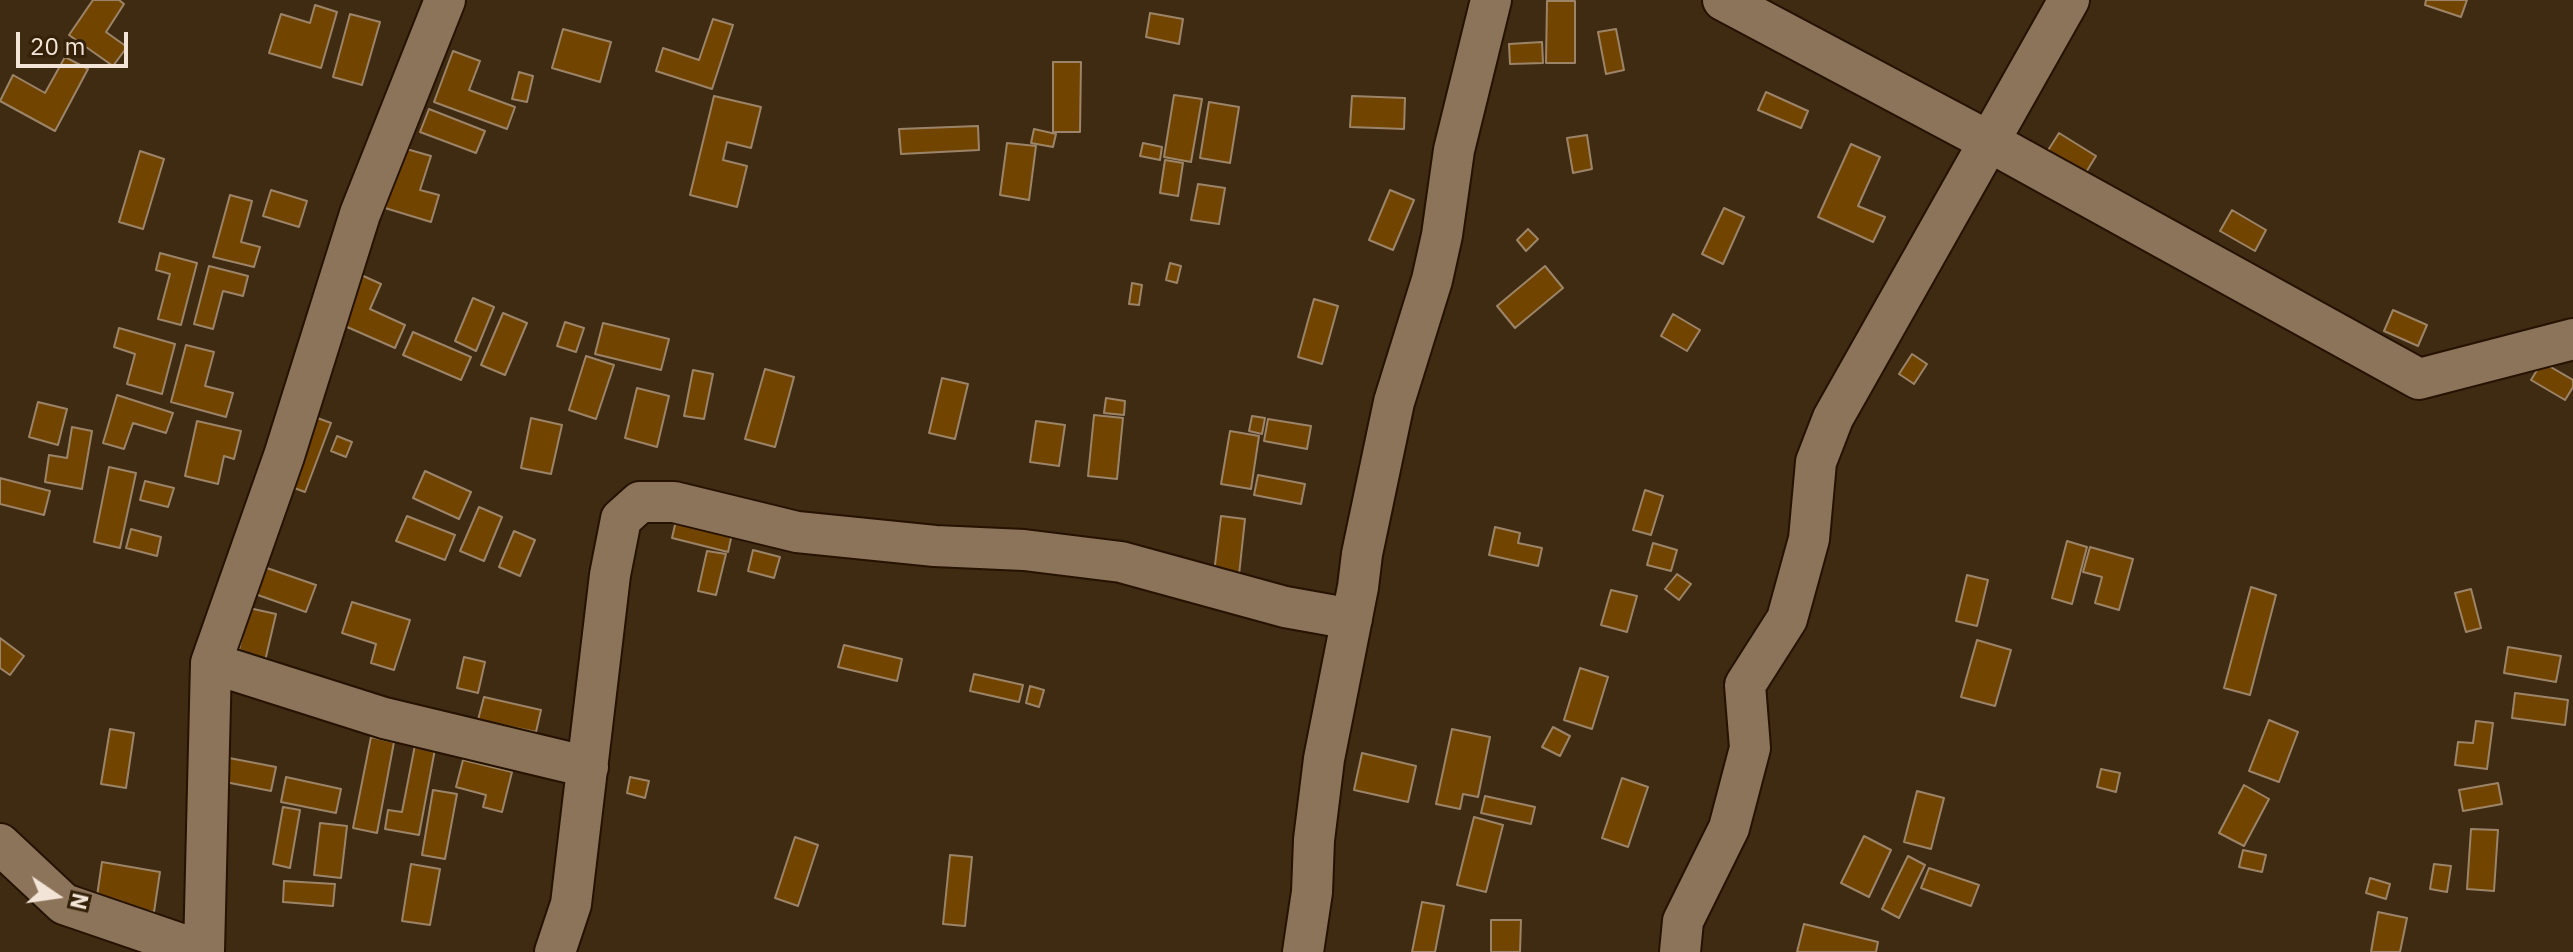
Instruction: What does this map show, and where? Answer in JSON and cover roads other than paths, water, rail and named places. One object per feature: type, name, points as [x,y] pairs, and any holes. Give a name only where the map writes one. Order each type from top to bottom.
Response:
[{"type":"street","points":[[0,844],[64,904],[204,952],[211,663],[284,456],[360,214],[445,0]]},
{"type":"street","points":[[1303,952],[1312,892],[1314,840],[1324,759],[1362,554],[1394,402],[1432,280],[1454,150],[1491,0]]},
{"type":"street","points":[[1723,0],[1988,141],[2419,379],[2573,339]]},
{"type":"street","points":[[1680,952],[1683,921],[1729,828],[1750,748],[1745,685],[1787,619],[1809,539],[1816,462],[1833,418],[2069,0]]},
{"type":"street","points":[[555,952],[571,904],[610,575],[621,519],[640,502],[674,502],[797,532],[935,546],[1024,550],[1121,562],[1285,607],[1352,619]]},
{"type":"street","points":[[211,663],[384,718],[588,767]]}]
